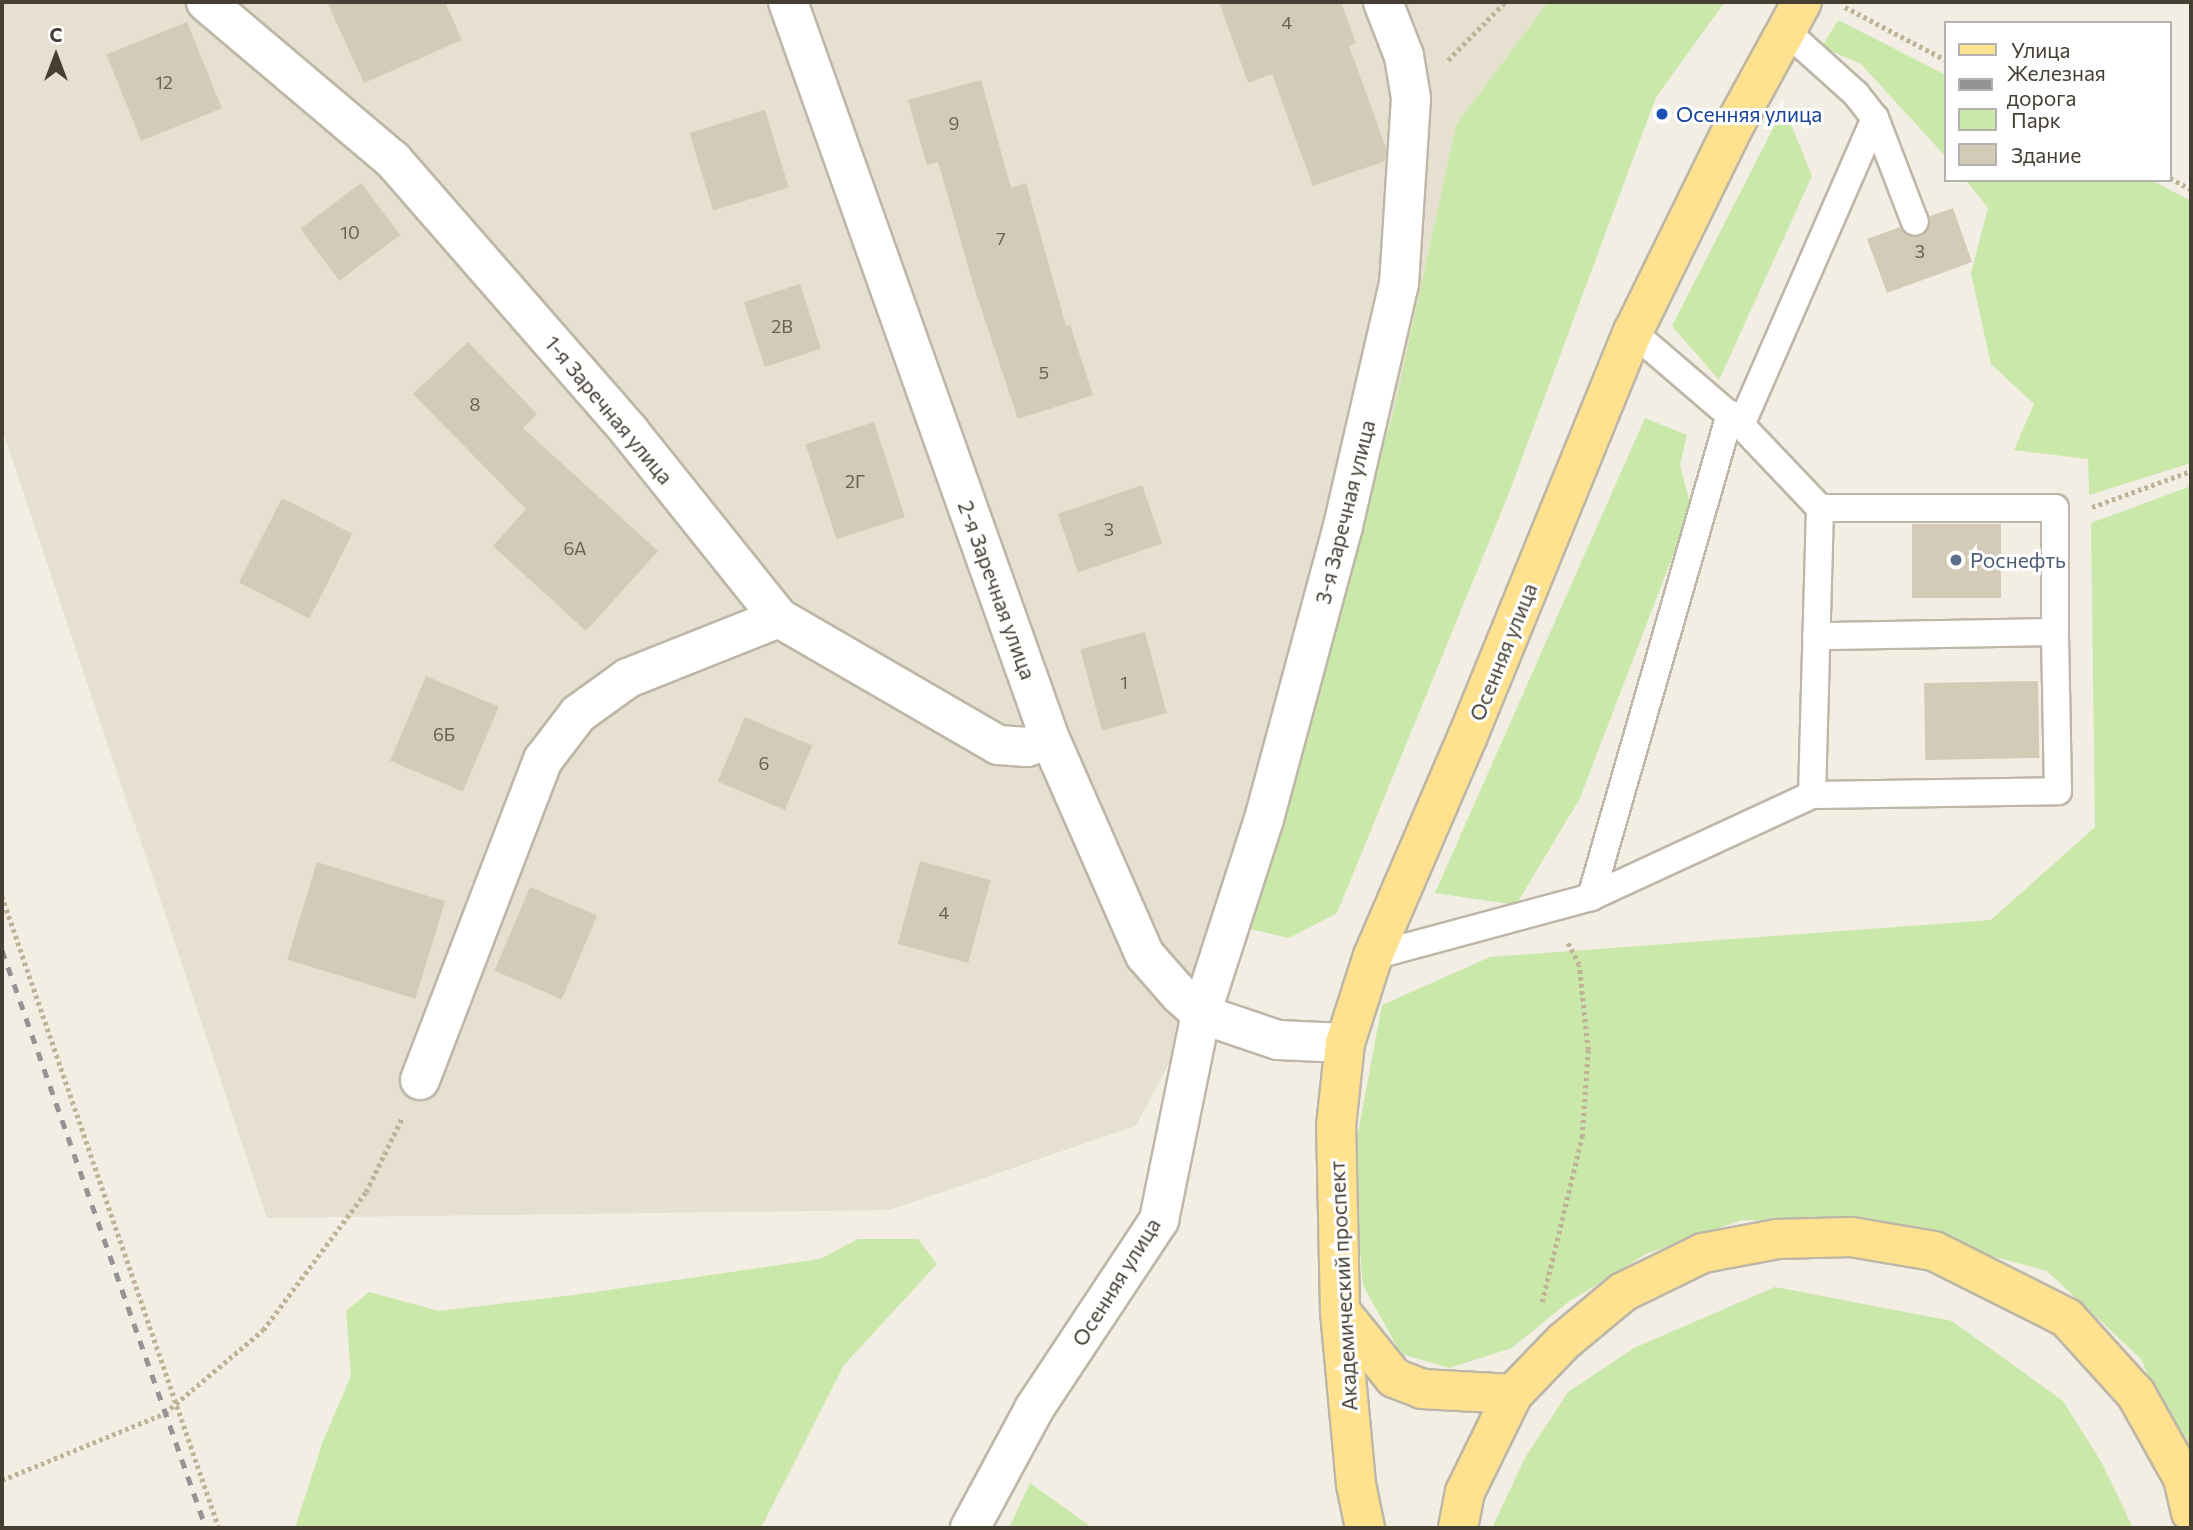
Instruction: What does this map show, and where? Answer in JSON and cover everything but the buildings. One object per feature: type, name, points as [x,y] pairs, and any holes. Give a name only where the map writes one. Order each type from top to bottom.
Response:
[{"type":"main road","name":"Осенняя улица","points":[[1345,1043],[1373,957],[1467,738],[1633,332],[1734,126],[1794,17]]},
{"type":"main road","name":"Академический проспект","points":[[1345,1043],[1336,1126],[1340,1311],[1356,1484],[1365,1528]]},
{"type":"main road","points":[[1458,1528],[1465,1492],[1513,1394],[1563,1342],[1623,1292],[1703,1253],[1778,1239],[1851,1237],[1934,1251],[2067,1318],[2136,1394],[2183,1478],[2191,1513]]},
{"type":"main road","points":[[1340,1311],[1394,1378],[1422,1389],[1513,1394]]},
{"type":"street","name":"2-я Заречная улица","points":[[788,2],[1050,740],[1145,955],[1180,995],[1201,1014],[1278,1040],[1345,1043]]},
{"type":"street","name":"3-я Заречная улица","points":[[1201,1014],[1264,819],[1343,526],[1399,284],[1411,98],[1404,56],[1383,2]]},
{"type":"street","name":"1-я Заречная улица","points":[[220,5],[393,160],[630,432],[779,618],[998,745],[1027,747],[1050,740]]},
{"type":"street","points":[[420,1080],[542,760],[578,714],[628,678],[779,618]]},
{"type":"street","name":"Осенняя улица","points":[[970,1528],[1034,1409],[1159,1220],[1201,1014]]},
{"type":"lane","points":[[1794,17],[1875,118],[1915,222]]},
{"type":"lane","points":[[1591,897],[1736,420],[1875,118]]},
{"type":"lane","points":[[1633,332],[1736,420],[1820,508],[1812,795]]},
{"type":"lane","points":[[1373,957],[1591,897],[1812,795],[2058,791],[2055,508],[1820,508]]},
{"type":"lane","points":[[1816,636],[2055,632]]},
{"type":"path","points":[[1411,98],[1505,2]]},
{"type":"path","points":[[1844,6],[1944,59]]},
{"type":"path","points":[[2172,179],[2191,189]]},
{"type":"path","points":[[2055,521],[2191,471]]},
{"type":"path","points":[[2,896],[219,1528]]},
{"type":"path","points":[[1508,920],[1550,923],[1568,942],[1579,965],[1588,1051],[1582,1138],[1541,1306]]},
{"type":"path","points":[[2,1480],[165,1413],[263,1330],[366,1192],[420,1080]]},
{"type":"shaded area","points":[[2,2],[1548,2],[1456,125],[1394,410],[1241,927],[1136,1126],[889,1210],[267,1218],[2,429]]},
{"type":"green space","points":[[1548,2],[1725,2],[1656,97],[1509,493],[1337,913],[1289,938],[1241,927],[1394,410],[1456,125]]},
{"type":"green space","points":[[1838,20],[1944,74],[1944,155],[1861,64],[1822,47]]},
{"type":"green space","points":[[1784,107],[1812,176],[1719,380],[1672,326]]},
{"type":"green space","points":[[1968,182],[2155,182],[2191,201],[2191,463],[2089,495],[2088,459],[2014,450],[2034,404],[1991,364],[1971,273],[1988,208]]},
{"type":"green space","points":[[1645,418],[1687,435],[1680,465],[1691,508],[1580,798],[1516,905],[1435,893]]},
{"type":"green space","points":[[2191,486],[2191,1473],[2141,1359],[2047,1271],[1868,1223],[1742,1220],[1646,1254],[1567,1303],[1512,1348],[1449,1368],[1401,1354],[1363,1285],[1352,1165],[1382,1005],[1490,957],[1991,920],[2095,827],[2091,523]]},
{"type":"green space","points":[[858,1239],[918,1239],[937,1264],[844,1365],[761,1528],[295,1528],[323,1441],[351,1376],[346,1311],[369,1292],[439,1311],[574,1295],[820,1259]]},
{"type":"green space","points":[[1775,1287],[1952,1321],[2063,1401],[2102,1463],[2133,1528],[1492,1528],[1525,1458],[1568,1392],[1634,1348]]},
{"type":"green space","points":[[1030,1483],[1093,1528],[1009,1528]]},
{"type":"railway","points":[[2,950],[206,1528]]},
{"type":"place","name":"Осенняя улица","points":[[1662,114]]},
{"type":"place","name":"Роснефть","points":[[1956,560]]}]
